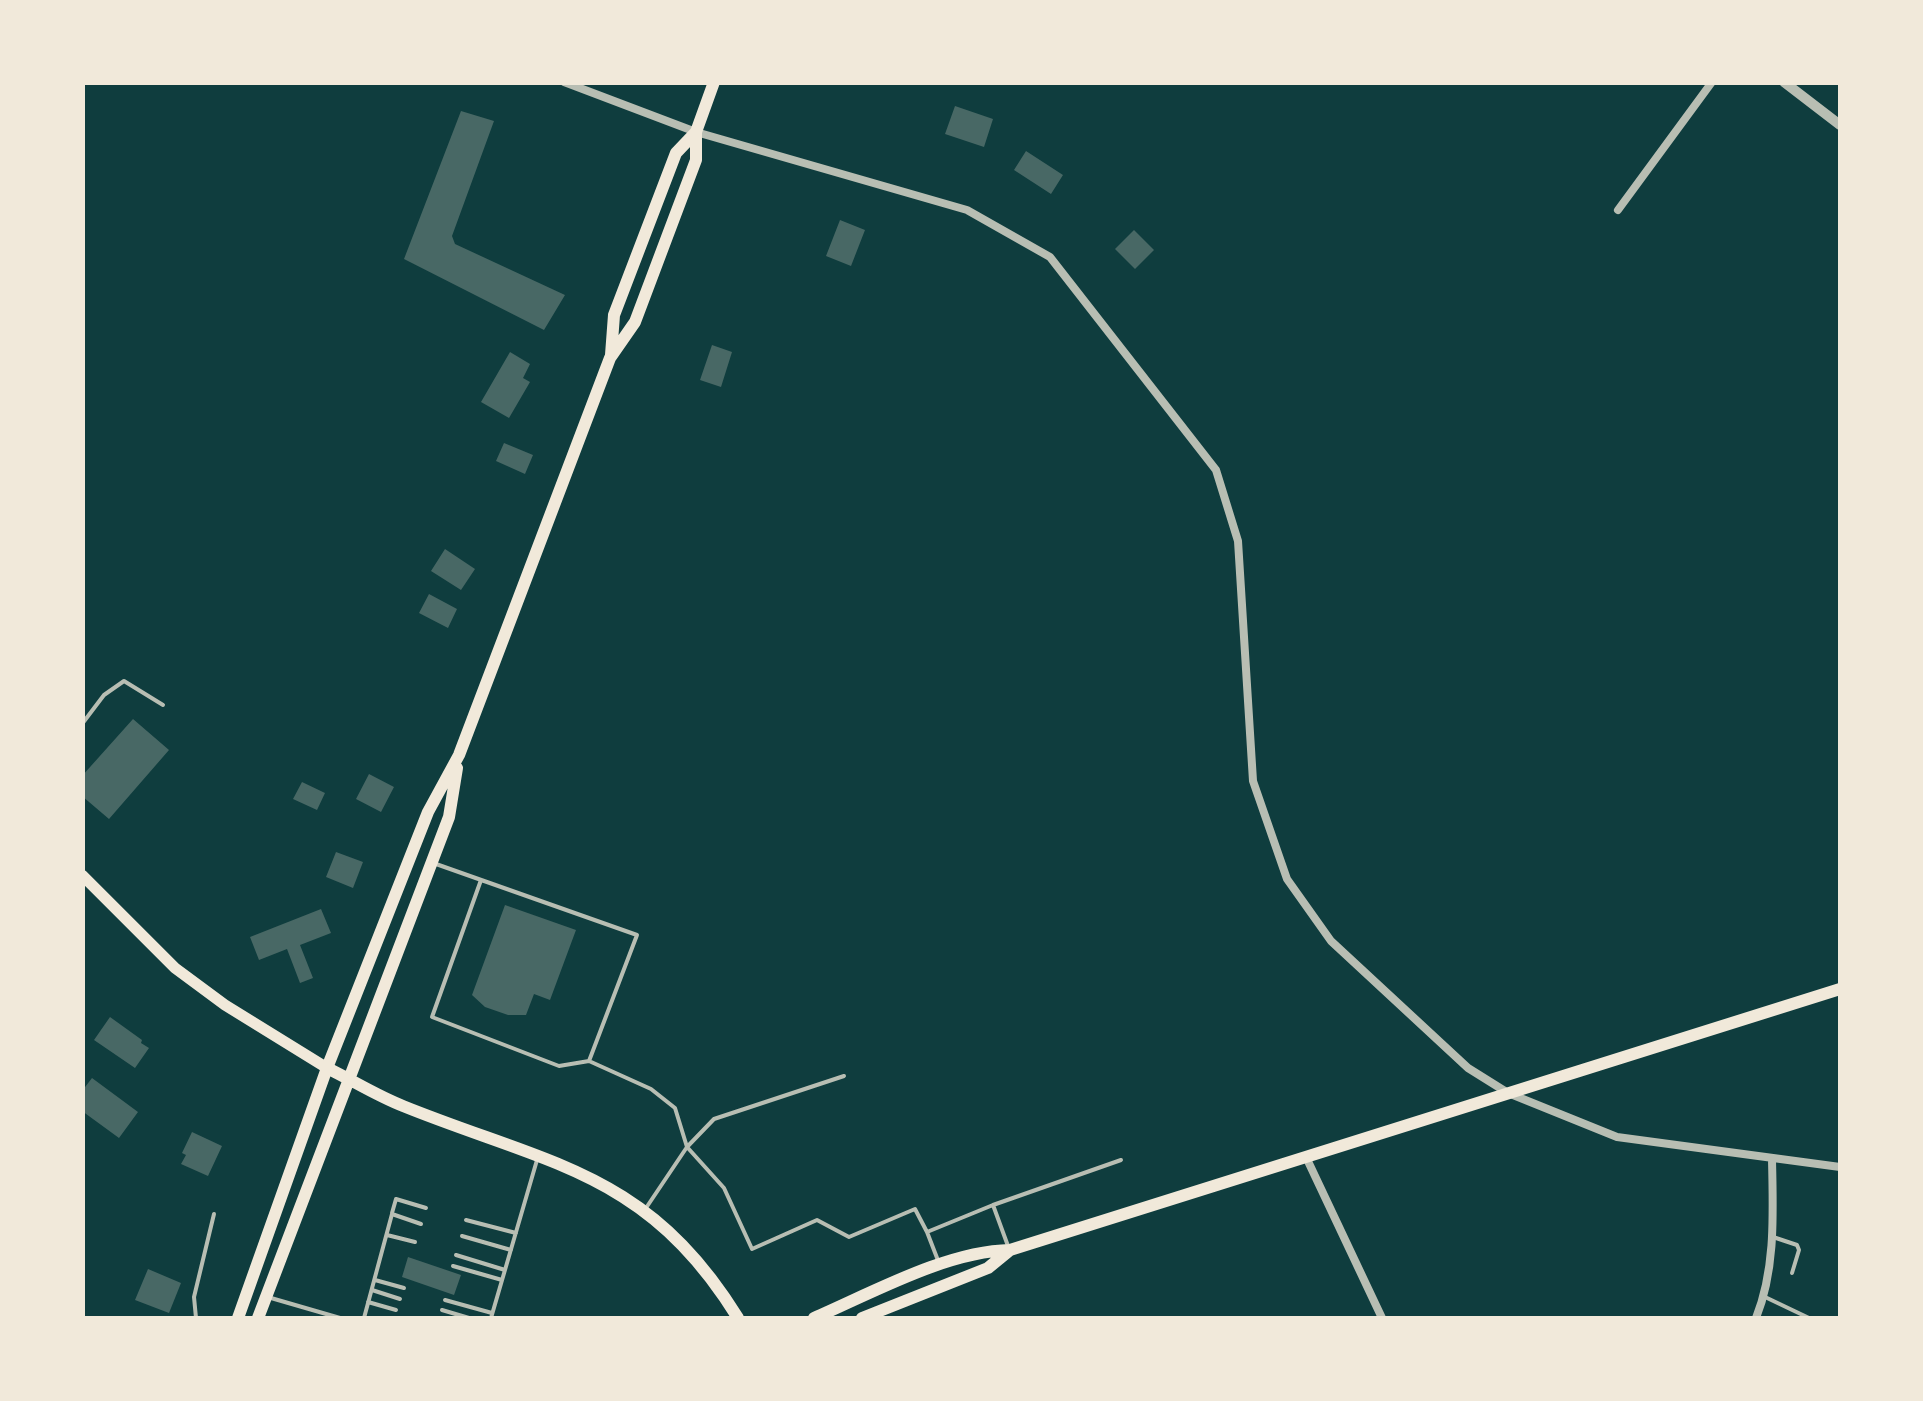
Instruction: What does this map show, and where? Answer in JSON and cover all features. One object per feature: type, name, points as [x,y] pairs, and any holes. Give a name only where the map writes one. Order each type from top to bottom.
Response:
[{"type":"main road","points":[[238,1318],[328,1068],[428,812],[460,756],[610,358],[635,322],[696,160],[696,132],[714,82]]},
{"type":"main road","points":[[610,358],[614,315],[676,152],[696,132]]},
{"type":"main road","points":[[258,1318],[449,817],[460,756]]},
{"type":"main road","points":[[82,875],[174,968],[224,1006],[328,1068],[400,1105],[538,1154],[600,1182],[645,1210],[711,1275],[738,1318]]},
{"type":"main road","points":[[814,1318],[985,1250],[1010,1250],[1840,988]]},
{"type":"main road","points":[[862,1318],[988,1268],[1010,1250]]},
{"type":"street","points":[[564,82],[696,132],[966,210],[1050,257],[1216,470],[1238,541],[1252,781],[1288,879],[1331,941],[1468,1068],[1508,1093],[1617,1136],[1840,1167]]},
{"type":"street","points":[[1618,210],[1712,82]]},
{"type":"street","points":[[1784,82],[1840,125]]},
{"type":"street","points":[[1306,1157],[1382,1318]]},
{"type":"street","points":[[1756,1318],[1765,1297],[1773,1237],[1772,1159]]},
{"type":"lane","points":[[82,724],[104,696],[124,680],[163,705]]},
{"type":"lane","points":[[432,863],[636,935],[590,1061]]},
{"type":"lane","points":[[481,880],[432,1017],[558,1066],[590,1061],[651,1088],[675,1108],[687,1147],[724,1188],[752,1248],[817,1220],[849,1238],[915,1209],[940,1266]]},
{"type":"lane","points":[[645,1210],[687,1147],[714,1119],[844,1076]]},
{"type":"lane","points":[[445,1300],[492,1316],[538,1154]]},
{"type":"lane","points":[[926,1232],[1121,1160]]},
{"type":"lane","points":[[364,1318],[396,1200],[426,1208]]},
{"type":"lane","points":[[993,1205],[1010,1250]]},
{"type":"lane","points":[[196,1318],[194,1298],[214,1214]]},
{"type":"lane","points":[[392,1214],[421,1224]]},
{"type":"lane","points":[[466,1220],[516,1233]]},
{"type":"lane","points":[[387,1234],[415,1242]]},
{"type":"lane","points":[[462,1236],[510,1250]]},
{"type":"lane","points":[[1773,1237],[1796,1245],[1799,1250],[1792,1273]]},
{"type":"lane","points":[[456,1255],[505,1270]]},
{"type":"lane","points":[[453,1266],[502,1280]]},
{"type":"lane","points":[[374,1280],[404,1288]]},
{"type":"lane","points":[[372,1290],[400,1299]]},
{"type":"lane","points":[[266,1296],[340,1318]]},
{"type":"lane","points":[[1765,1297],[1809,1318]]},
{"type":"lane","points":[[368,1302],[396,1310]]},
{"type":"lane","points":[[442,1310],[468,1318]]},
{"type":"building","points":[[955,106],[993,119],[984,147],[945,134]]},
{"type":"building","points":[[461,111],[494,121],[452,236],[455,244],[565,295],[544,330],[404,259]]},
{"type":"building","points":[[1026,151],[1063,175],[1051,194],[1014,170]]},
{"type":"building","points":[[840,220],[865,230],[851,266],[826,256]]},
{"type":"building","points":[[1134,230],[1154,250],[1135,269],[1115,249]]},
{"type":"building","points":[[712,345],[732,352],[721,387],[700,380]]},
{"type":"building","points":[[510,352],[530,364],[523,378],[530,382],[509,418],[481,402]]},
{"type":"building","points":[[504,443],[533,455],[525,474],[496,461]]},
{"type":"building","points":[[445,549],[475,569],[461,590],[431,571]]},
{"type":"building","points":[[429,594],[457,609],[448,628],[419,613]]},
{"type":"building","points":[[133,719],[169,750],[109,819],[82,796],[82,776]]},
{"type":"building","points":[[369,774],[394,787],[381,812],[356,799]]},
{"type":"building","points":[[302,782],[325,793],[317,810],[293,799]]},
{"type":"building","points":[[336,852],[363,862],[353,888],[326,877]]},
{"type":"building","points":[[505,905],[576,930],[550,1000],[534,994],[526,1015],[508,1015],[485,1007],[472,995]]},
{"type":"building","points":[[321,909],[331,933],[300,945],[313,978],[300,983],[287,949],[259,960],[250,937]]},
{"type":"building","points":[[110,1017],[149,1048],[135,1068],[94,1040]]},
{"type":"building","points":[[92,1078],[138,1112],[119,1138],[82,1111],[82,1091]]},
{"type":"building","points":[[192,1132],[222,1146],[208,1176],[181,1164]]},
{"type":"building","points":[[408,1257],[461,1275],[454,1295],[402,1277]]},
{"type":"building","points":[[148,1269],[181,1283],[169,1313],[135,1300]]}]
